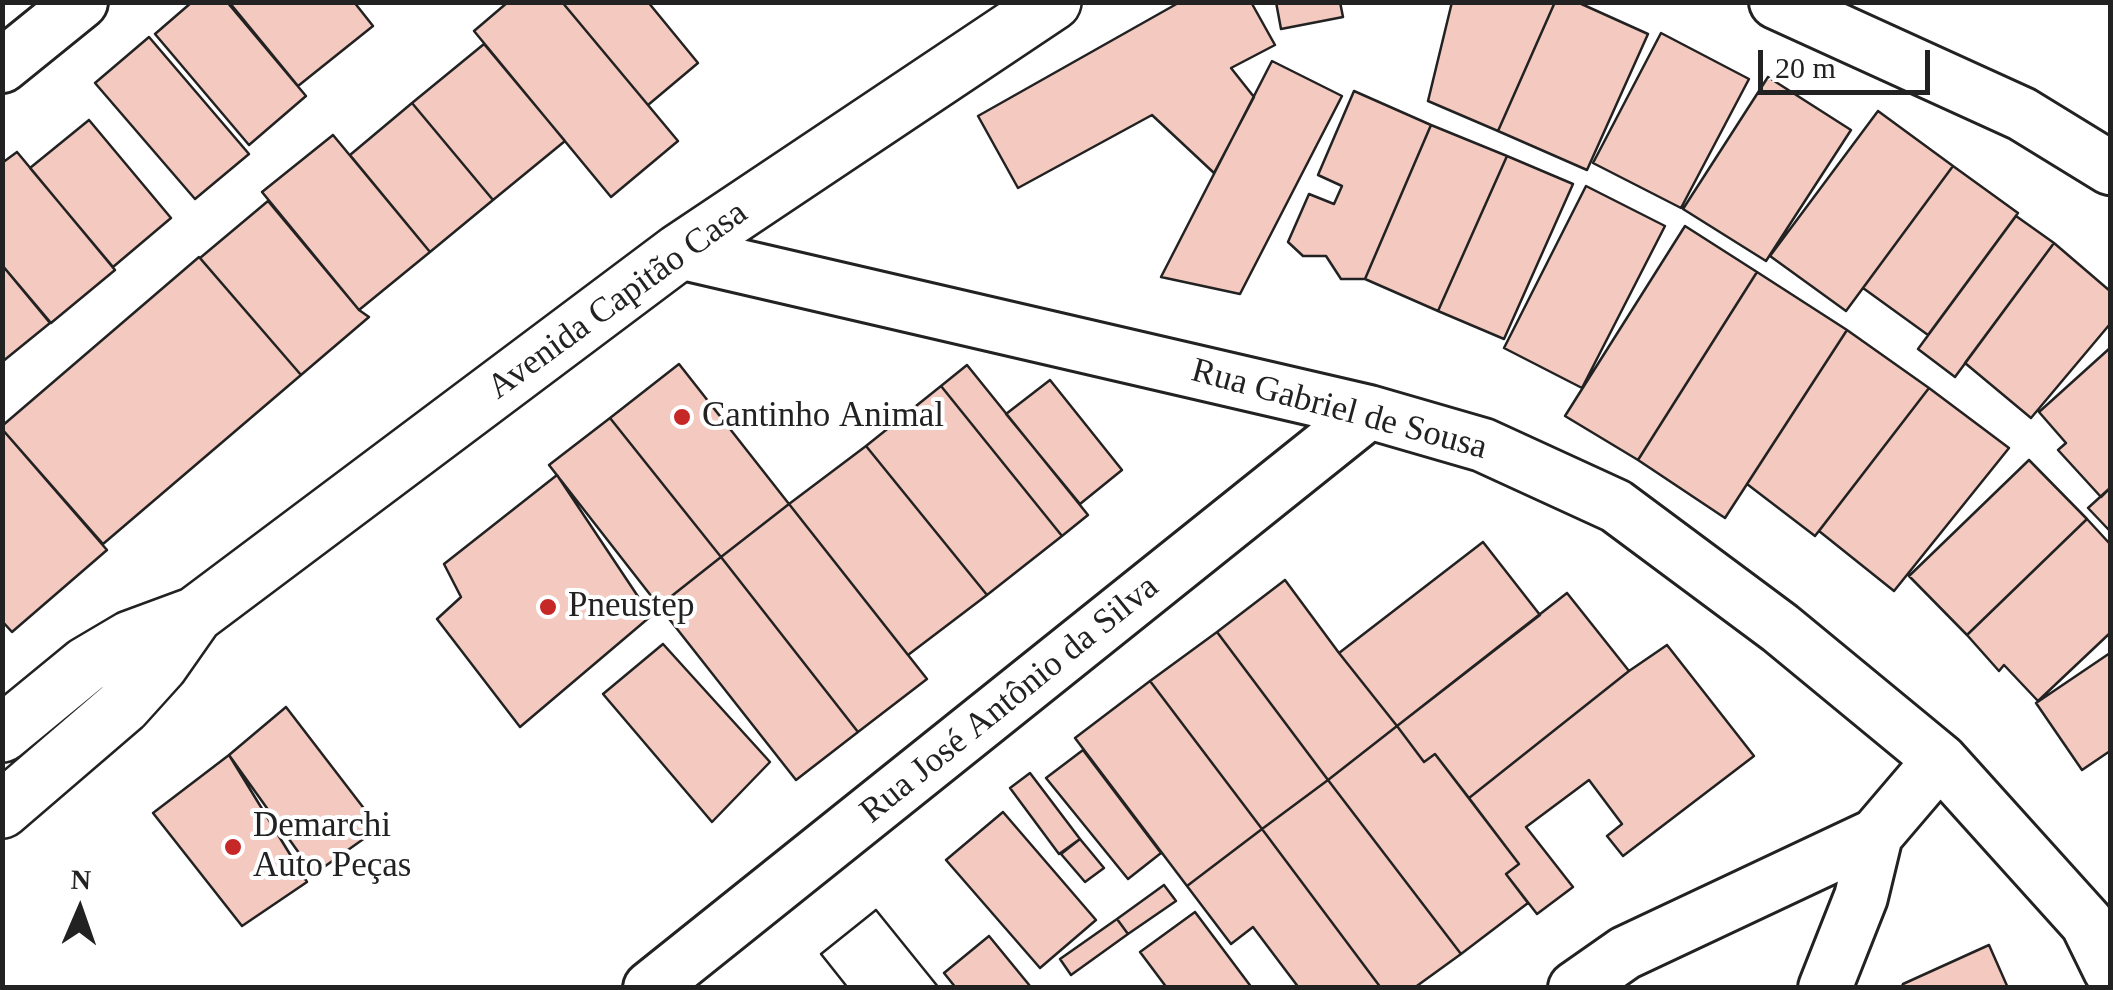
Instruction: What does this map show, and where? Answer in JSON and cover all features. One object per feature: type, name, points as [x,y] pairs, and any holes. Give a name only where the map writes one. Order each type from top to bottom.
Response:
[{"type":"main road","name":"Avenida Capitão Casa","points":[[2,810],[123,706],[160,665],[195,616],[678,252],[1054,2]]},
{"type":"main road","name":"Avenida Capitão Casa","points":[[2,734],[86,665],[130,639],[195,616]]},
{"type":"street","points":[[2,66],[81,2]]},
{"type":"street","points":[[1776,2],[2022,114],[2110,168]]},
{"type":"street","name":"Rua Gabriel de Sousa","points":[[678,252],[1370,412],[1484,444],[1616,506],[1780,628],[1940,760],[2086,923],[2110,970]]},
{"type":"street","name":"Rua José Antônio da Silva","points":[[650,988],[1370,412]]},
{"type":"street","points":[[1575,988],[1625,953],[1876,834],[1940,760]]},
{"type":"street","points":[[1825,988],[1861,897],[1876,834]]},
{"type":"building","points":[[192,2],[227,2],[306,96],[249,145],[155,34]]},
{"type":"building","points":[[229,2],[354,2],[373,26],[298,86]]},
{"type":"building","points":[[508,2],[562,2],[678,141],[611,197],[474,31]]},
{"type":"building","points":[[562,2],[648,2],[698,63],[648,105]]},
{"type":"building","points":[[1180,2],[1251,2],[1275,45],[1231,68],[1254,97],[1214,173],[1152,115],[1018,188],[978,116]]},
{"type":"building","points":[[1276,2],[1340,2],[1343,17],[1281,29]]},
{"type":"building","points":[[1452,2],[1555,2],[1498,131],[1428,101]]},
{"type":"building","points":[[1555,2],[1577,2],[1648,34],[1587,170],[1498,131]]},
{"type":"building","points":[[1661,33],[1749,79],[1681,208],[1593,163]]},
{"type":"building","points":[[149,37],[249,154],[195,199],[95,83]]},
{"type":"building","points":[[484,44],[565,141],[493,200],[412,103]]},
{"type":"building","points":[[1272,61],[1342,96],[1240,294],[1161,277]]},
{"type":"building","points":[[1768,77],[1851,130],[1766,261],[1683,209]]},
{"type":"building","points":[[1354,91],[1431,125],[1365,279],[1341,279],[1326,256],[1303,256],[1288,242],[1309,194],[1334,204],[1342,186],[1318,175]]},
{"type":"building","points":[[412,103],[493,200],[430,252],[350,155]]},
{"type":"building","points":[[1878,111],[1953,166],[1846,311],[1770,256]]},
{"type":"building","points":[[89,120],[171,218],[113,267],[30,168]]},
{"type":"building","points":[[1431,125],[1507,156],[1438,311],[1365,279]]},
{"type":"building","points":[[333,135],[430,252],[359,310],[262,192]]},
{"type":"building","points":[[17,152],[115,270],[51,323],[2,265],[2,163]]},
{"type":"building","points":[[1507,156],[1573,184],[1504,339],[1438,311]]},
{"type":"building","points":[[1953,166],[2018,213],[1928,335],[1863,288]]},
{"type":"building","points":[[1586,186],[1665,226],[1582,388],[1504,348]]},
{"type":"building","points":[[268,201],[369,317],[301,375],[200,258]]},
{"type":"building","points":[[2016,216],[2054,243],[1955,377],[1918,349]]},
{"type":"building","points":[[1685,226],[1757,272],[1638,460],[1565,416]]},
{"type":"building","points":[[2054,243],[2110,291],[2110,324],[2031,418],[1965,363]]},
{"type":"building","points":[[199,257],[301,375],[103,544],[2,426]]},
{"type":"building","points":[[2,265],[50,323],[2,362]]},
{"type":"building","points":[[1757,272],[1847,330],[1725,518],[1638,460]]},
{"type":"building","points":[[1847,330],[1929,388],[1815,536],[1747,484]]},
{"type":"building","points":[[2110,348],[2110,488],[2101,497],[2058,450],[2066,443],[2039,412]]},
{"type":"building","points":[[679,364],[789,504],[721,557],[610,418]]},
{"type":"building","points":[[967,365],[1088,515],[1062,536],[941,386]]},
{"type":"building","points":[[1050,380],[1122,470],[1080,504],[1006,414]]},
{"type":"building","points":[[941,386],[1062,536],[987,595],[866,446]]},
{"type":"building","points":[[1929,388],[2009,448],[1894,591],[1819,531]]},
{"type":"building","points":[[610,418],[721,557],[659,606],[549,465]]},
{"type":"building","points":[[2,429],[107,550],[12,632],[2,621]]},
{"type":"building","points":[[866,446],[987,595],[908,655],[789,504]]},
{"type":"building","points":[[2029,460],[2087,519],[1967,635],[1909,576]]},
{"type":"building","name":"Pneustep","points":[[557,475],[651,616],[520,727],[437,619],[461,597],[444,564]]},
{"type":"building","points":[[2110,488],[2110,527],[2108,529],[2088,508]]},
{"type":"building","points":[[789,504],[927,679],[858,732],[721,557]]},
{"type":"building","points":[[2087,519],[2110,544],[2110,633],[2038,701],[2004,665],[1999,671],[1967,635]]},
{"type":"building","points":[[1483,542],[1540,615],[1397,726],[1339,653]]},
{"type":"building","points":[[721,557],[858,732],[796,780],[659,606]]},
{"type":"building","points":[[1285,580],[1397,726],[1328,780],[1217,632]]},
{"type":"building","points":[[1567,593],[1629,671],[1469,798],[1435,754],[1424,762],[1397,726]]},
{"type":"building","points":[[1217,632],[1328,780],[1262,829],[1150,681]]},
{"type":"building","points":[[663,644],[770,762],[712,822],[603,694]]},
{"type":"building","points":[[1667,645],[1754,756],[1623,856],[1607,836],[1622,824],[1589,780],[1526,827],[1573,887],[1537,914],[1506,874],[1519,864],[1469,798]]},
{"type":"building","points":[[2110,653],[2110,751],[2082,770],[2036,703]]},
{"type":"building","points":[[1150,681],[1262,829],[1187,886],[1075,738]]},
{"type":"building","points":[[286,707],[379,828],[314,874],[229,755]]},
{"type":"building","points":[[1397,726],[1424,762],[1435,754],[1519,864],[1506,874],[1528,903],[1461,954],[1328,780]]},
{"type":"building","points":[[1083,750],[1161,853],[1128,879],[1046,778]]},
{"type":"building","name":"Demarchi Auto Peças","points":[[229,755],[307,882],[242,926],[153,813]]},
{"type":"building","points":[[1030,773],[1080,839],[1059,854],[1010,788]]},
{"type":"building","points":[[1328,780],[1461,954],[1414,988],[1381,988],[1262,829]]},
{"type":"building","points":[[1003,812],[1096,920],[1040,968],[946,860]]},
{"type":"building","points":[[1262,829],[1381,988],[1299,988],[1253,927],[1231,944],[1187,886]]},
{"type":"building","points":[[1080,839],[1104,868],[1085,882],[1061,854]]},
{"type":"building","points":[[1164,885],[1176,901],[1128,934],[1117,919]]},
{"type":"building","points":[[876,910],[939,988],[848,988],[821,954]]},
{"type":"building","points":[[876,910],[939,988],[848,988],[821,954]]},
{"type":"building","points":[[1195,912],[1252,988],[1167,988],[1140,952]]},
{"type":"building","points":[[1117,919],[1128,934],[1071,975],[1060,959]]},
{"type":"building","points":[[989,936],[1030,986],[956,988],[944,973]]},
{"type":"building","points":[[1989,945],[2008,988],[1901,988],[1903,984]]},
{"type":"place","name":"Cantinho Animal","points":[[682,417]]},
{"type":"place","name":"Pneustep","points":[[548,607]]},
{"type":"place","name":"Demarchi Auto Peças","points":[[233,847]]}]
